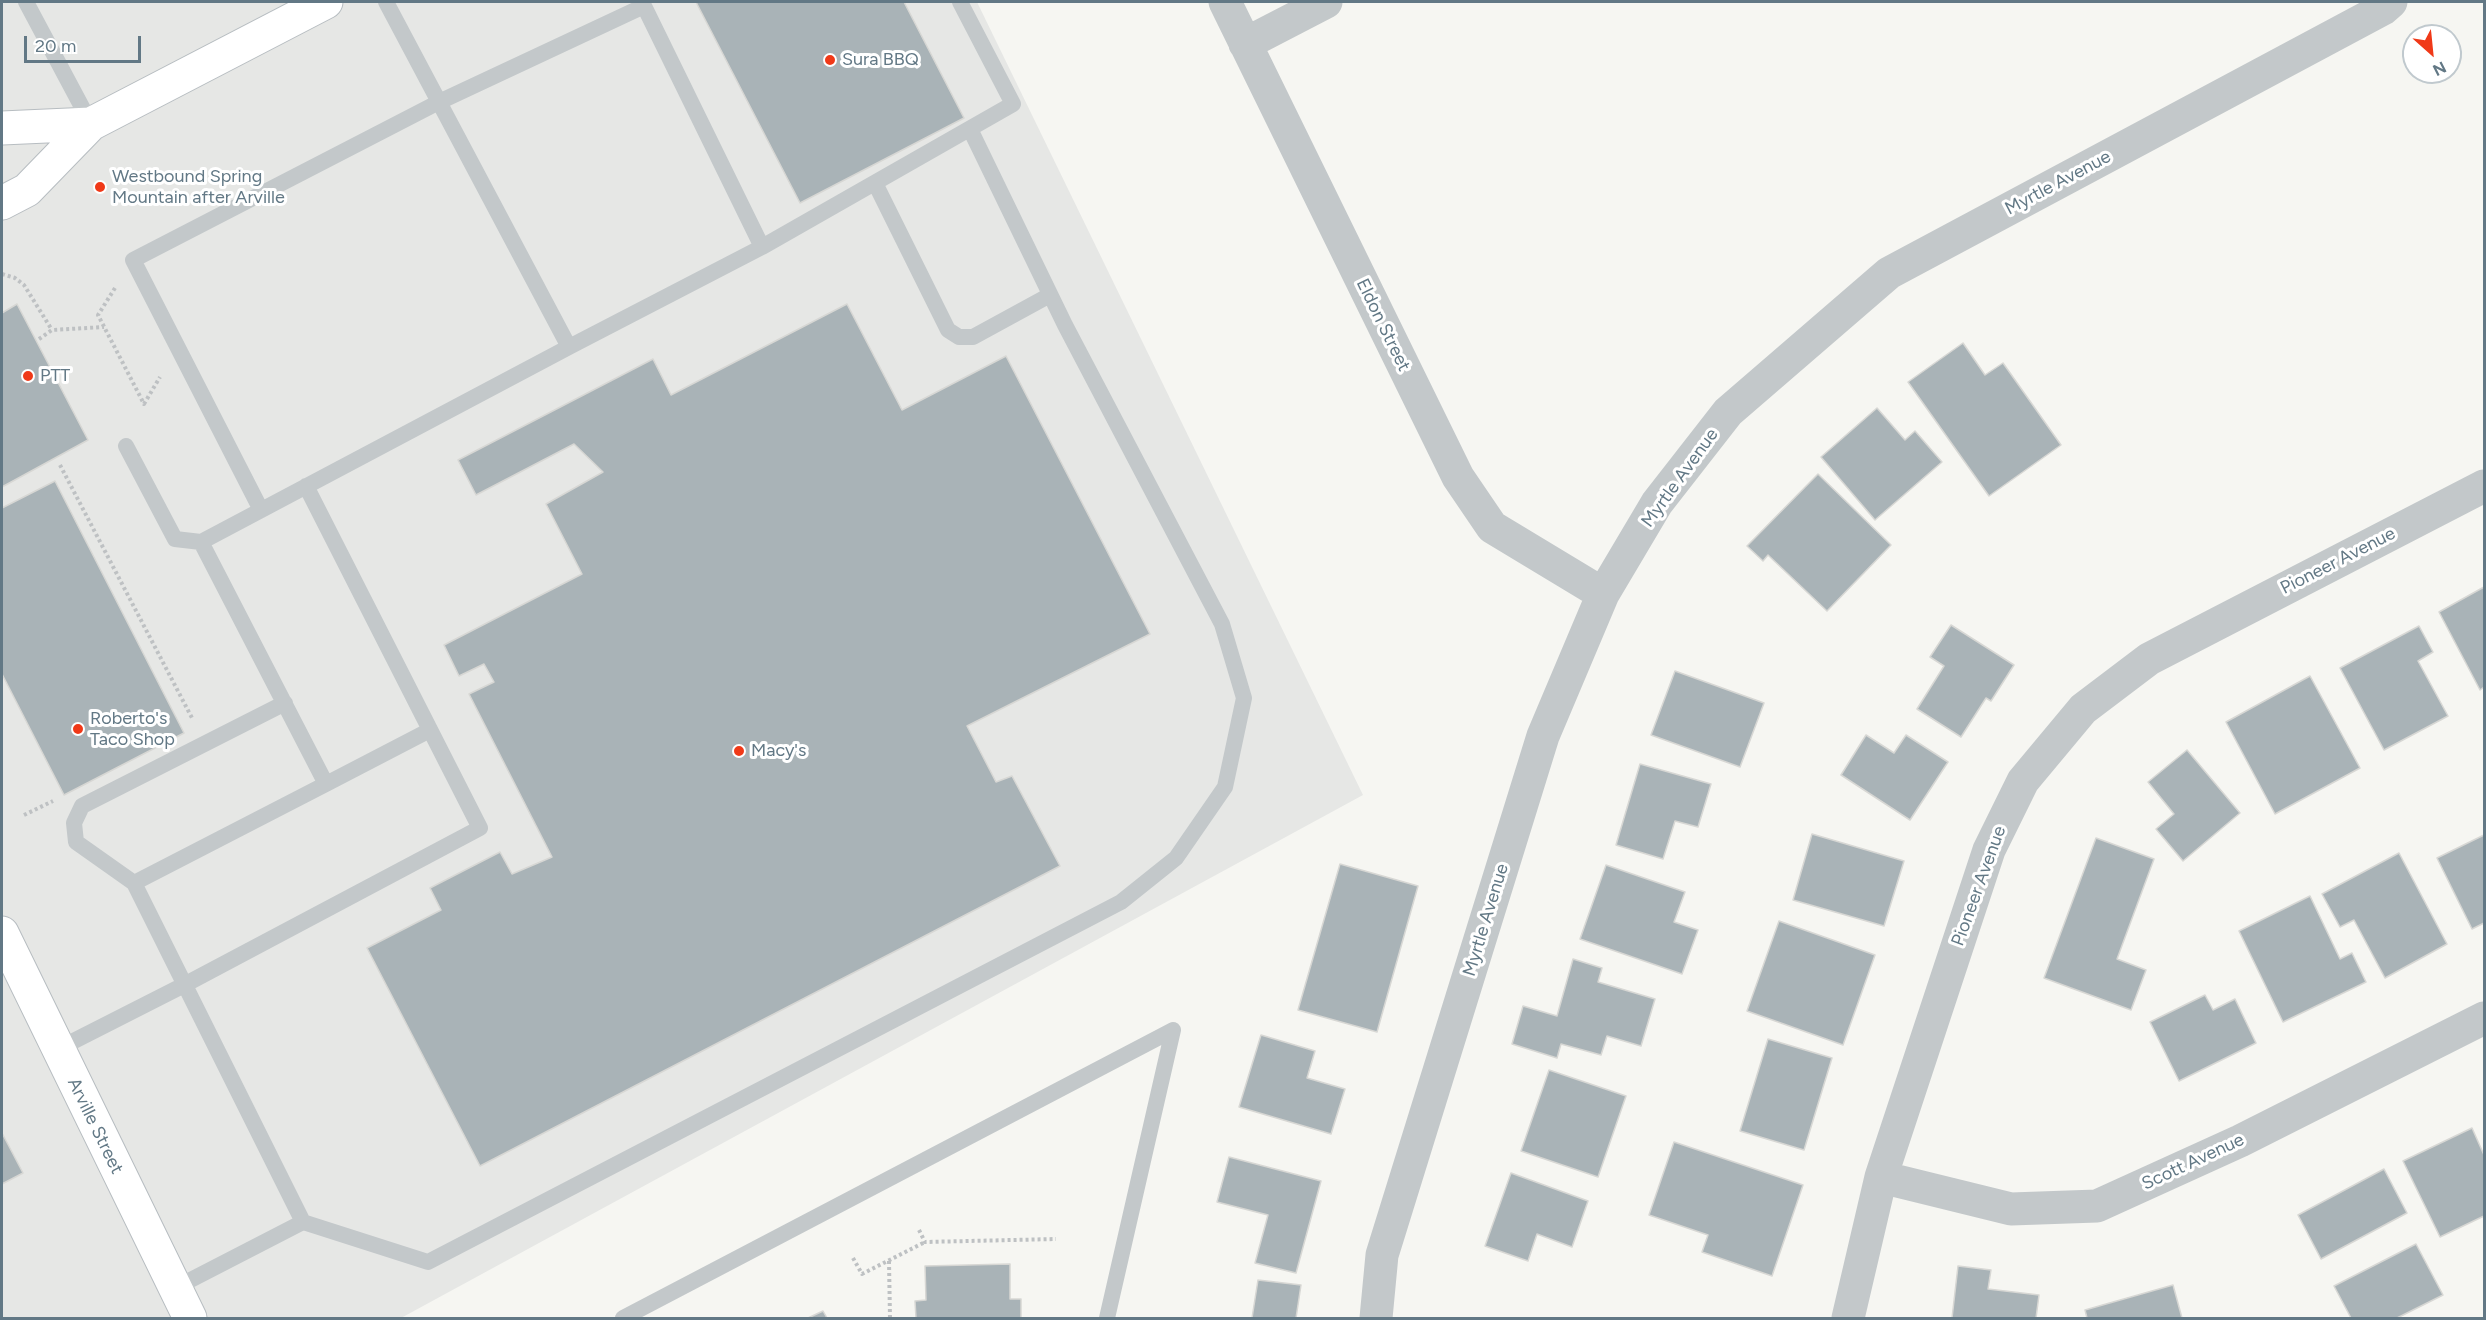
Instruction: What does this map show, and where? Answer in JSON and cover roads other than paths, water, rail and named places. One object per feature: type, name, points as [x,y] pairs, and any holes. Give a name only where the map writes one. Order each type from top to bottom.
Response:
[{"type":"main road","points":[[2,203],[27,190],[91,123],[326,2]]},
{"type":"main road","points":[[2,128],[91,123]]},
{"type":"main road","name":"Arville Street","points":[[2,933],[190,1318]]},
{"type":"street","name":"Eldon Street","points":[[1225,2],[1458,477],[1492,527],[1604,594]]},
{"type":"street","points":[[1245,44],[1326,2]]},
{"type":"street","name":"Myrtle Avenue","points":[[1376,1318],[1382,1255],[1543,736],[1604,594],[1657,503],[1728,412],[1889,273],[2382,9],[2391,2]]},
{"type":"street","name":"Pioneer Avenue","points":[[1848,1318],[1881,1177],[1989,850],[2023,781],[2083,709],[2149,659],[2484,486]]},
{"type":"street","name":"Scott Avenue","points":[[1881,1177],[2011,1209],[2097,1206],[2240,1141],[2484,1018]]},
{"type":"lane","points":[[26,2],[91,123]]},
{"type":"lane","points":[[386,2],[569,347]]},
{"type":"lane","points":[[126,446],[175,539],[201,542],[762,247],[1013,104],[960,2]]},
{"type":"lane","points":[[261,510],[133,260],[439,102],[644,6],[762,247]]},
{"type":"lane","points":[[285,703],[82,806],[74,824],[76,842],[134,883],[303,1221],[428,1262],[1121,902],[1176,858],[1225,787],[1244,698],[1222,624],[1050,295],[970,129]]},
{"type":"lane","points":[[875,183],[948,330],[959,337],[972,336],[1050,295]]},
{"type":"lane","points":[[58,1048],[184,985],[480,828],[306,486]]},
{"type":"lane","points":[[201,542],[326,784]]},
{"type":"lane","points":[[134,883],[430,730]]},
{"type":"lane","points":[[623,1318],[1173,1030],[1107,1318]]},
{"type":"lane","points":[[175,1288],[303,1221]]},
{"type":"place","name":"Sura BBQ","points":[[830,60]]},
{"type":"place","name":"Westbound Spring Mountain after Arville","points":[[100,187]]},
{"type":"place","name":"PTT","points":[[28,376]]},
{"type":"place","name":"Roberto's Taco Shop","points":[[78,729]]},
{"type":"place","name":"Macy's","points":[[739,751]]}]
